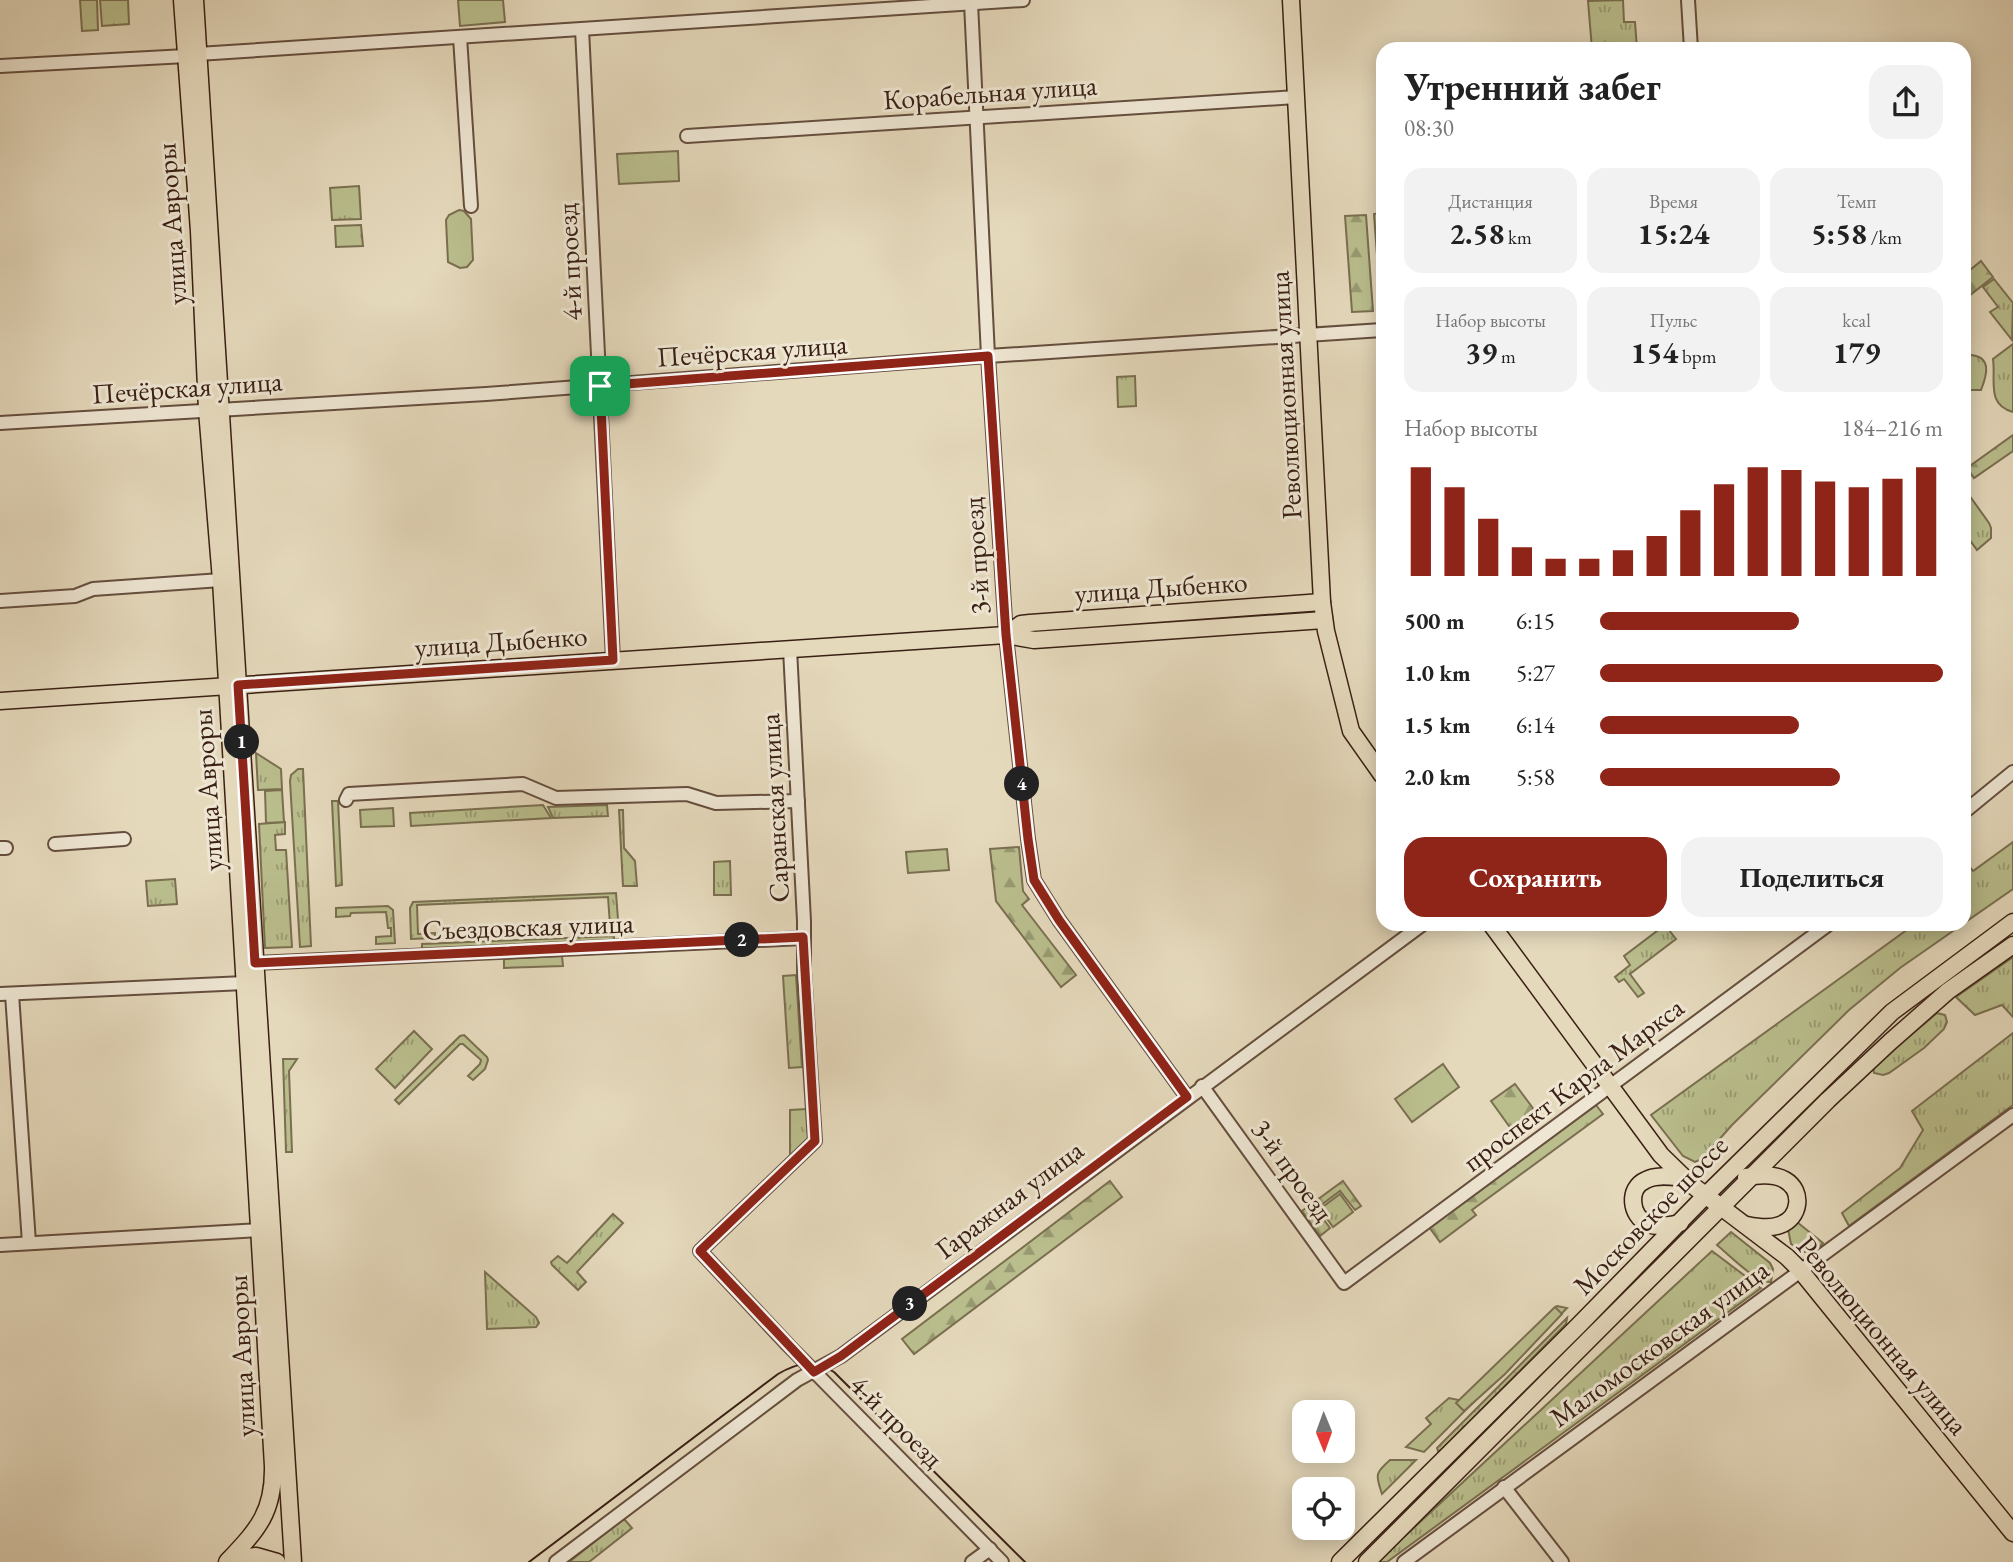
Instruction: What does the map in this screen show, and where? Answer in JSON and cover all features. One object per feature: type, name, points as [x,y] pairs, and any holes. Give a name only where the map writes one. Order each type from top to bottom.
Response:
[{"type":"main road","name":"улица Авроры","points":[[182,0],[199,55]]},
{"type":"main road","name":"улица Авроры","points":[[195,0],[199,55],[199,230],[215,410],[232,685],[245,983],[274,1466],[273,1494],[266,1513],[228,1561]]},
{"type":"main road","name":"Революционная улица","points":[[1291,0],[1322,602],[1344,708],[1352,731],[1376,766]]},
{"type":"main road","name":"улица Авроры","points":[[215,410],[221,580],[255,963],[293,1562]]},
{"type":"main road","name":"улица Дыбенко","points":[[0,701],[1016,633],[1322,602]]},
{"type":"main road","name":"улица Дыбенко","points":[[1016,633],[1034,640],[1324,620]]},
{"type":"main road","name":"Московское шоссе","points":[[1367,1562],[1892,1012],[2013,922]]},
{"type":"main road","name":"Революционная улица","points":[[1496,931],[1661,1155],[1684,1178],[1747,1225],[1800,1270],[2013,1533]]},
{"type":"main road","name":"Московское шоссе","points":[[1744,1177],[1816,1097],[1892,1026],[1923,999],[2013,934]]},
{"type":"main road","name":"Московское шоссе","points":[[1340,1562],[1686,1222],[1744,1177],[1948,992],[2013,945]]},
{"type":"main road","points":[[1744,1177],[1783,1179],[1794,1189],[1797,1204],[1794,1216],[1780,1226],[1747,1225]]},
{"type":"main road","points":[[1684,1178],[1647,1179],[1635,1190],[1633,1199],[1637,1216],[1646,1223],[1661,1226],[1686,1222]]},
{"type":"main road","name":"Московское шоссе","points":[[1351,1562],[1580,1336],[1686,1222]]},
{"type":"main road","points":[[228,1561],[256,1556],[277,1562]]},
{"type":"street","points":[[0,66],[1023,0]]},
{"type":"street","points":[[1688,0],[1691,42]]},
{"type":"street","name":"3-й проезд","points":[[971,3],[988,356],[1016,633],[1028,839],[1034,880],[1059,920],[1187,1097]]},
{"type":"street","name":"4-й проезд","points":[[582,29],[613,660]]},
{"type":"street","points":[[460,37],[471,206]]},
{"type":"street","name":"Корабельная улица","points":[[687,136],[1296,97]]},
{"type":"street","name":"Печёрская улица","points":[[0,423],[600,386],[988,356],[1376,330]]},
{"type":"street","points":[[0,601],[75,596],[93,589],[221,580]]},
{"type":"street","name":"Саранская улица","points":[[700,1251],[815,1141],[790,649]]},
{"type":"street","points":[[1971,806],[2013,772]]},
{"type":"street","points":[[346,800],[349,794],[523,784],[556,798],[687,793],[716,803],[799,801]]},
{"type":"street","points":[[55,844],[124,839]]},
{"type":"street","name":"Гаражная улица","points":[[556,1562],[797,1380],[841,1356],[1413,931]]},
{"type":"street","name":"проспект Карла Маркса","points":[[1344,1283],[1820,931]]},
{"type":"street","name":"Съездовская улица","points":[[255,963],[803,937]]},
{"type":"street","points":[[29,1243],[6,994],[245,983]]},
{"type":"street","name":"3-й проезд","points":[[1202,1086],[1344,1283]]},
{"type":"street","name":"Маломосковская улица","points":[[1404,1562],[2013,1115]]},
{"type":"street","points":[[0,1245],[261,1230]]},
{"type":"street","name":"4-й проезд","points":[[700,1251],[814,1372],[1002,1562]]},
{"type":"street","points":[[1504,1487],[1562,1562]]},
{"type":"street","points":[[972,1562],[989,1549]]},
{"type":"green space","points":[[80,0],[97,0],[98,30],[82,31]]},
{"type":"green space","points":[[100,0],[128,0],[129,24],[102,26]]},
{"type":"green space","points":[[458,0],[503,0],[505,22],[460,26]]},
{"type":"green space","points":[[1623,0],[1624,22],[1635,22],[1636,42],[1591,42],[1588,1]]},
{"type":"green space","points":[[678,151],[679,181],[619,184],[617,154]]},
{"type":"green space","points":[[359,186],[361,219],[332,220],[330,188]]},
{"type":"green space","points":[[459,210],[464,211],[471,219],[473,260],[467,267],[460,268],[448,262],[446,220],[449,215]]},
{"type":"green space","points":[[1366,215],[1373,311],[1352,312],[1345,216]]},
{"type":"green space","points":[[361,225],[363,246],[336,247],[335,226]]},
{"type":"green space","points":[[1981,261],[1993,277],[1971,294],[1971,269]]},
{"type":"green space","points":[[1994,279],[2013,303],[2012,340],[1990,312],[1998,307],[1983,287]]},
{"type":"green space","points":[[2013,344],[2013,412],[2005,409],[1996,398],[1993,359]]},
{"type":"green space","points":[[1971,355],[1978,356],[1985,363],[1986,373],[1981,390],[1971,390]]},
{"type":"green space","points":[[1135,376],[1136,406],[1118,407],[1117,377]]},
{"type":"green space","points":[[2013,435],[2013,451],[1974,478],[1971,465]]},
{"type":"green space","points":[[1971,498],[1991,528],[1991,538],[1977,550],[1971,542]]},
{"type":"green space","points":[[1294,610],[1294,615],[1028,635],[1025,629]]},
{"type":"green space","points":[[256,753],[281,769],[282,789],[258,790]]},
{"type":"green space","points":[[298,769],[303,769],[311,946],[300,947],[290,781],[291,775]]},
{"type":"green space","points":[[282,790],[284,822],[266,823],[265,791]]},
{"type":"green space","points":[[332,801],[338,801],[342,885],[336,886]]},
{"type":"green space","points":[[543,805],[551,818],[411,826],[410,813]]},
{"type":"green space","points":[[607,805],[608,816],[553,818],[548,807]]},
{"type":"green space","points":[[393,808],[394,826],[361,827],[360,810]]},
{"type":"green space","points":[[619,810],[623,810],[624,848],[635,861],[637,886],[623,886]]},
{"type":"green space","points":[[285,822],[285,834],[275,835],[276,850],[286,850],[292,947],[265,948],[259,824]]},
{"type":"green space","points":[[2013,842],[2013,889],[1971,918],[1971,868],[1973,871]]},
{"type":"green space","points":[[1019,847],[1023,891],[1029,899],[1022,905],[1076,975],[1061,987],[996,901],[990,849]]},
{"type":"green space","points":[[947,849],[949,870],[908,873],[906,852]]},
{"type":"green space","points":[[730,861],[731,895],[714,895],[714,862]]},
{"type":"green space","points":[[175,879],[177,904],[148,906],[146,881]]},
{"type":"green space","points":[[616,893],[619,933],[597,934],[597,926],[610,925],[608,897],[417,905],[418,934],[435,933],[435,938],[411,939],[410,908],[413,902]]},
{"type":"green space","points":[[388,906],[393,910],[395,943],[376,944],[376,937],[391,936],[386,912],[351,913],[350,916],[336,917],[336,908]]},
{"type":"green space","points":[[1657,931],[1670,931],[1676,939],[1630,974],[1644,993],[1638,997],[1624,979],[1619,982],[1615,977],[1630,965],[1624,956]]},
{"type":"green space","points":[[1905,931],[1953,931],[1900,968],[1849,1010],[1732,1125],[1702,1159],[1695,1162],[1683,1156],[1651,1115]]},
{"type":"green space","points":[[614,936],[614,946],[422,951],[422,944]]},
{"type":"green space","points":[[562,956],[563,966],[504,968],[504,959]]},
{"type":"green space","points":[[2013,957],[2013,1017],[2002,1005],[1975,1015],[1956,997]]},
{"type":"green space","points":[[796,975],[802,1067],[789,1068],[783,976]]},
{"type":"green space","points":[[1937,1013],[1945,1015],[1947,1022],[1944,1029],[1924,1048],[1889,1073],[1874,1073],[1873,1067]]},
{"type":"green space","points":[[414,1031],[432,1049],[395,1088],[376,1069]]},
{"type":"green space","points":[[2013,1033],[2013,1105],[1849,1226],[1842,1213],[1900,1168],[1923,1130],[1912,1111]]},
{"type":"green space","points":[[464,1035],[487,1057],[485,1069],[473,1080],[468,1076],[481,1060],[460,1044],[399,1104],[395,1100],[460,1036]]},
{"type":"green space","points":[[283,1059],[297,1059],[289,1071],[292,1152],[286,1152]]},
{"type":"green space","points":[[1443,1064],[1459,1087],[1412,1122],[1395,1099]]},
{"type":"green space","points":[[1515,1084],[1541,1119],[1517,1137],[1491,1101]]},
{"type":"green space","points":[[1596,1105],[1603,1114],[1472,1210],[1476,1215],[1440,1242],[1429,1227]]},
{"type":"green space","points":[[807,1109],[810,1140],[790,1158],[790,1110]]},
{"type":"green space","points":[[1110,1181],[1122,1197],[914,1354],[902,1339]]},
{"type":"green space","points":[[1343,1181],[1361,1206],[1355,1210],[1340,1191],[1316,1209],[1330,1228],[1320,1236],[1302,1211]]},
{"type":"green space","points":[[1340,1194],[1353,1212],[1333,1227],[1320,1209]]},
{"type":"green space","points":[[613,1214],[623,1223],[577,1272],[586,1282],[578,1290],[551,1262],[558,1256],[567,1263]]},
{"type":"green space","points":[[1792,1218],[1823,1243],[1816,1250],[1804,1252],[1791,1244],[1788,1229]]},
{"type":"green space","points":[[1731,1232],[1770,1263],[1773,1269],[1771,1282],[1750,1273],[1717,1245]]},
{"type":"green space","points":[[1712,1251],[1761,1288],[1387,1562],[1377,1562]]},
{"type":"green space","points":[[485,1272],[536,1317],[539,1323],[536,1327],[487,1329]]},
{"type":"green space","points":[[1557,1306],[1567,1308],[1424,1452],[1406,1447],[1431,1424],[1426,1418],[1449,1398],[1463,1401]]},
{"type":"green space","points":[[1555,1307],[1562,1314],[1505,1374],[1464,1411],[1456,1403]]},
{"type":"green space","points":[[1567,1318],[1566,1324],[1438,1451],[1437,1448]]},
{"type":"green space","points":[[1390,1460],[1416,1460],[1382,1494],[1378,1475]]},
{"type":"green space","points":[[622,1520],[632,1528],[589,1562],[569,1562]]},
{"type":"tram line","points":[[529,1562],[778,1374],[806,1364],[819,1365],[834,1372],[1025,1562]]},
{"type":"route","points":[[988,356],[1006,635],[1034,880],[1059,920],[1187,1097],[841,1356],[814,1372],[700,1251],[815,1141],[803,937],[255,963],[238,685],[613,660],[600,386],[988,356]]}]
